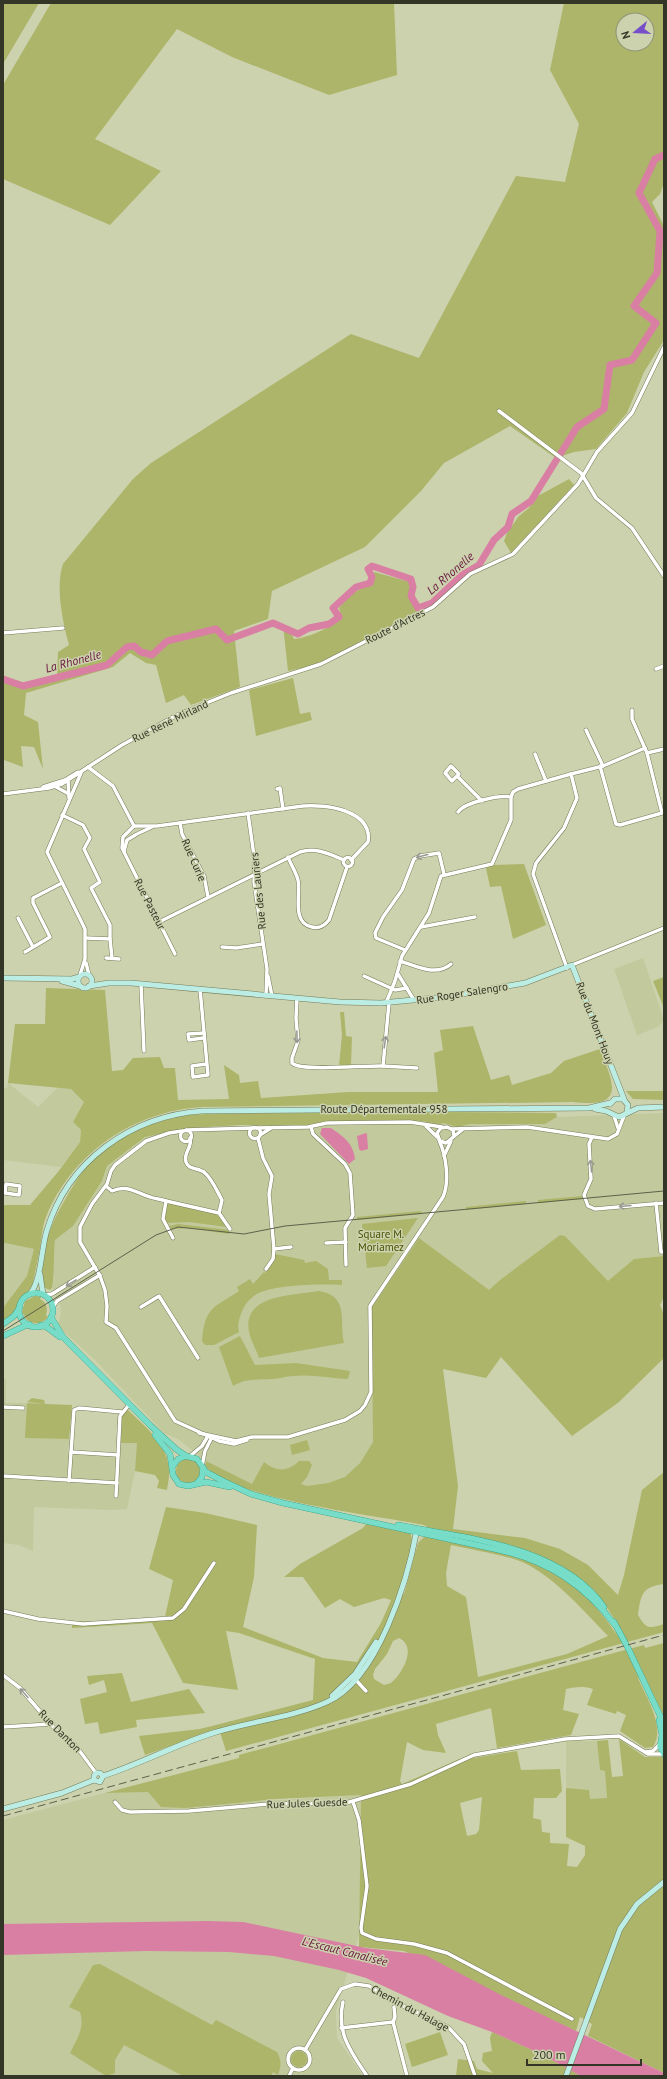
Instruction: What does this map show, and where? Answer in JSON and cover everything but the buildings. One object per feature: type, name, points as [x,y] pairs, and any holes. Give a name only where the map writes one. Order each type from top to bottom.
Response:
[{"type":"main road","points":[[3,1324],[14,1315],[20,1307],[23,1299],[30,1294],[44,1295],[53,1307],[51,1317],[41,1326]]},
{"type":"main road","points":[[20,1307],[22,1318],[29,1324],[41,1326],[51,1330],[63,1340],[163,1443],[170,1454],[173,1467],[173,1476],[179,1484],[188,1486],[197,1483],[218,1484],[283,1503],[417,1530],[516,1554],[548,1566],[568,1578],[587,1594],[615,1625],[629,1650],[664,1724]]},
{"type":"main road","points":[[51,1317],[63,1337],[153,1428],[188,1456],[197,1459],[202,1467],[223,1481],[251,1494]]},
{"type":"main road","points":[[3,1336],[29,1324]]},
{"type":"main road","points":[[173,1467],[178,1459],[188,1456]]},
{"type":"main road","points":[[197,1483],[202,1477],[202,1467]]},
{"type":"main road","points":[[657,1712],[664,1754]]},
{"type":"street","name":"Route d'Artres","points":[[258,684],[316,666],[433,607],[470,574],[515,553],[584,476],[599,450],[632,413],[664,347]]},
{"type":"street","points":[[499,411],[584,476],[596,498],[631,526],[664,576]]},
{"type":"street","points":[[3,633],[63,628]]},
{"type":"street","points":[[656,669],[664,666]]},
{"type":"street","name":"Rue René Mirland","points":[[38,789],[69,780],[152,727],[208,702],[258,684]]},
{"type":"street","points":[[586,730],[601,766],[616,824],[620,825],[659,814],[662,809],[646,751],[632,719],[632,710]]},
{"type":"street","points":[[383,1066],[387,1003],[400,961],[405,950],[421,927],[432,907],[440,877],[444,874],[492,864],[511,820],[511,797],[516,790],[601,766],[646,751],[664,749]]},
{"type":"street","points":[[535,754],[546,781]]},
{"type":"street","points":[[88,767],[113,786],[133,828],[133,833],[138,834]]},
{"type":"street","name":"Rue René Mirland","points":[[3,794],[55,787],[69,780],[88,767]]},
{"type":"street","points":[[80,986],[78,981],[85,960],[85,927],[47,852],[82,772]]},
{"type":"street","points":[[567,968],[533,874],[536,863],[564,828],[577,798],[571,774]]},
{"type":"street","points":[[457,776],[482,801]]},
{"type":"street","points":[[69,780],[74,788]]},
{"type":"street","points":[[69,780],[69,799]]},
{"type":"street","points":[[55,787],[66,791],[69,794]]},
{"type":"street","points":[[277,789],[280,788],[283,808]]},
{"type":"street","points":[[458,812],[465,806],[482,801],[502,796],[511,797]]},
{"type":"street","name":"Rue Curie","points":[[139,827],[180,823],[283,808],[320,805],[343,810],[356,816],[366,828],[368,840],[364,848],[351,860]]},
{"type":"street","name":"Rue des Lauriers","points":[[248,814],[255,861],[254,874],[263,944],[272,988],[272,996]]},
{"type":"street","points":[[62,815],[83,826],[90,838],[84,850],[100,882],[90,889],[110,924],[112,958]]},
{"type":"street","name":"Rue Curie","points":[[180,823],[182,834],[204,876],[208,897]]},
{"type":"street","name":"Rue Curie","points":[[138,834],[157,826]]},
{"type":"street","points":[[125,854],[126,841],[138,834],[141,830],[139,827],[133,828]]},
{"type":"street","name":"Rue Pasteur","points":[[133,828],[122,839],[121,847],[175,954]]},
{"type":"street","points":[[159,922],[288,857],[302,851],[315,850],[344,860],[347,858],[351,860],[351,865],[347,867],[329,920],[323,926],[314,928],[306,925],[301,919],[298,906],[298,881],[288,857]]},
{"type":"street","points":[[405,950],[375,937],[375,932],[402,890],[412,862],[415,858],[438,852],[444,874]]},
{"type":"street","points":[[344,860],[344,865],[347,867]]},
{"type":"street","points":[[25,952],[50,937],[33,903],[33,898],[62,883]]},
{"type":"street","points":[[18,918],[34,947]]},
{"type":"street","points":[[421,927],[475,918]]},
{"type":"street","name":"Rue Roger Salengro","points":[[114,982],[355,1003],[387,1003],[445,997],[527,982],[567,968],[664,928]]},
{"type":"street","points":[[86,938],[110,939]]},
{"type":"street","points":[[222,947],[236,948],[263,944]]},
{"type":"street","points":[[106,958],[119,959]]},
{"type":"street","points":[[85,960],[90,976],[91,983],[89,986]]},
{"type":"street","points":[[400,961],[432,971],[445,968],[451,964]]},
{"type":"street","name":"Rue du Mont Houy","points":[[572,965],[625,1101]]},
{"type":"street","name":"Rue des Lauriers","points":[[266,996],[267,969]]},
{"type":"street","points":[[3,978],[72,979],[84,973],[114,982]]},
{"type":"street","points":[[397,973],[399,979],[414,1000]]},
{"type":"street","points":[[364,976],[397,990],[406,988]]},
{"type":"street","points":[[51,979],[85,988],[114,982]]},
{"type":"street","points":[[142,984],[144,1051]]},
{"type":"street","points":[[200,989],[208,1076],[193,1077],[192,1066],[206,1064]]},
{"type":"street","points":[[297,998],[296,1018],[298,1041],[292,1058],[293,1065],[320,1068],[383,1066],[416,1068]]},
{"type":"street","points":[[204,1033],[188,1034],[189,1040],[204,1038]]},
{"type":"street","points":[[616,1080],[609,1108],[618,1130]]},
{"type":"street","points":[[611,1101],[618,1098],[643,1107],[664,1107]]},
{"type":"street","name":"Route Départementale 958","points":[[588,1108],[611,1101]]},
{"type":"street","points":[[465,1129],[454,1136],[445,1150],[444,1159],[446,1184],[442,1200],[421,1228],[369,1307],[370,1392],[364,1407],[348,1419],[290,1436],[256,1438],[234,1444],[199,1433],[174,1420],[116,1328],[106,1322],[107,1299],[100,1275],[80,1242],[79,1232],[92,1204],[106,1186],[110,1171],[115,1165],[144,1143],[166,1134],[202,1129],[311,1127],[335,1123],[410,1122],[447,1127],[451,1129],[527,1127],[610,1139],[615,1136],[628,1107],[625,1101]]},
{"type":"street","points":[[612,1114],[625,1114],[643,1107]]},
{"type":"street","name":"Route Départementale 958","points":[[39,1266],[45,1237],[56,1208],[68,1186],[86,1163],[104,1147],[126,1132],[149,1122],[179,1113],[205,1111],[588,1108],[612,1114]]},
{"type":"street","points":[[423,1124],[444,1143],[451,1141]]},
{"type":"street","points":[[311,1127],[313,1134],[346,1164],[350,1173],[353,1215],[346,1227],[346,1265]]},
{"type":"street","points":[[442,1127],[438,1131],[438,1138],[444,1159]]},
{"type":"street","points":[[240,1128],[250,1134],[253,1138],[274,1128]]},
{"type":"street","points":[[250,1134],[255,1128]]},
{"type":"street","points":[[255,1128],[260,1130],[259,1136],[264,1160],[272,1176],[269,1192],[274,1249],[273,1259],[266,1269]]},
{"type":"street","points":[[166,1134],[186,1141],[202,1129]]},
{"type":"street","points":[[451,1129],[454,1136]]},
{"type":"street","points":[[184,1131],[190,1132],[191,1137],[191,1143],[185,1157],[190,1167],[205,1173],[222,1200],[219,1213]]},
{"type":"street","points":[[181,1139],[180,1134],[184,1131]]},
{"type":"street","points":[[592,1137],[589,1144],[591,1179],[584,1194],[586,1204],[594,1209],[664,1203]]},
{"type":"street","points":[[6,1184],[20,1186],[19,1195],[5,1193],[4,1188],[6,1184]]},
{"type":"street","points":[[106,1186],[112,1191],[124,1187],[140,1191],[149,1197],[219,1213],[230,1229]]},
{"type":"street","points":[[166,1201],[162,1219],[173,1238]]},
{"type":"street","points":[[656,1203],[662,1252]]},
{"type":"street","points":[[326,1243],[346,1242]]},
{"type":"street","points":[[274,1249],[291,1247]]},
{"type":"street","points":[[30,1294],[35,1285],[39,1266]]},
{"type":"street","points":[[39,1266],[40,1287],[44,1295],[52,1294],[95,1267]]},
{"type":"street","points":[[53,1307],[57,1301],[100,1275]]},
{"type":"street","points":[[141,1307],[159,1296],[198,1358]]},
{"type":"street","points":[[116,1496],[120,1416],[128,1406]]},
{"type":"street","points":[[3,1407],[23,1408]]},
{"type":"street","points":[[69,1481],[73,1413],[75,1409],[87,1408],[122,1412]]},
{"type":"street","points":[[188,1456],[202,1446],[210,1437]]},
{"type":"street","points":[[202,1467],[204,1454],[210,1437]]},
{"type":"street","points":[[70,1452],[118,1455]]},
{"type":"street","points":[[3,1476],[117,1483]]},
{"type":"street","points":[[3,1809],[62,1793],[94,1780],[100,1782],[103,1776],[195,1739],[239,1726],[299,1712],[335,1698],[371,1658],[404,1586],[417,1530]]},
{"type":"street","points":[[3,1611],[40,1619],[83,1624],[173,1618],[184,1609],[214,1563]]},
{"type":"street","name":"Rue Danton","points":[[3,1675],[20,1688],[51,1724],[79,1749],[96,1773]]},
{"type":"street","points":[[354,1678],[366,1691]]},
{"type":"street","points":[[3,1728],[51,1724]]},
{"type":"street","name":"Rue Jules Guesde","points":[[115,1802],[124,1811],[137,1812],[189,1811],[269,1804],[332,1805],[353,1802],[411,1784],[474,1755],[565,1739],[619,1736],[645,1752]]},
{"type":"street","points":[[645,1752],[655,1750],[662,1740]]},
{"type":"street","points":[[645,1752],[651,1755],[664,1754]]},
{"type":"street","points":[[94,1780],[96,1773],[100,1773],[103,1776]]},
{"type":"street","points":[[353,1802],[359,1820],[367,1886],[361,1928],[362,1933],[374,1939],[414,1944],[447,1953],[572,2019]]},
{"type":"street","points":[[566,2076],[620,1929],[637,1904],[664,1882]]},
{"type":"street","name":"Chemin du Halage","points":[[305,2050],[341,1989],[350,1984],[360,1984],[369,1986],[397,2003],[451,2029],[464,2044],[475,2076]]},
{"type":"street","points":[[343,2002],[341,2028],[348,2048],[368,2076]]},
{"type":"street","points":[[394,2007],[395,2018],[393,2022],[407,2076]]},
{"type":"street","points":[[341,2028],[393,2022]]},
{"type":"street","points":[[296,2049],[305,2050],[310,2057],[308,2064],[302,2070],[293,2068],[288,2061],[290,2053],[296,2049]]},
{"type":"street","points":[[289,2076],[293,2068]]},
{"type":"shaded area","points":[[643,958],[664,1020],[658,1027],[637,1035],[614,969]]},
{"type":"shaded area","points":[[8,1083],[38,1107],[58,1087],[71,1089],[84,1102],[73,1122],[81,1130],[80,1142],[61,1167],[3,1160],[3,1088],[7,1088]]},
{"type":"shaded area","points":[[664,1113],[664,1256],[634,1259],[608,1281],[565,1236],[560,1235],[500,1280],[489,1291],[419,1238],[384,1286],[373,1305],[373,1442],[360,1463],[346,1477],[328,1483],[307,1486],[252,1485],[228,1473],[206,1461],[178,1439],[164,1433],[94,1359],[65,1333],[58,1324],[61,1314],[60,1305],[52,1288],[54,1278],[53,1258],[55,1240],[73,1226],[102,1181],[107,1166],[145,1137],[190,1128],[317,1124],[326,1121],[423,1121],[435,1125],[443,1123],[457,1127],[470,1124],[545,1124],[557,1117]]},
{"type":"shaded area","points":[[4,1243],[34,1249],[27,1276],[3,1308]]},
{"type":"shaded area","points":[[3,1379],[6,1379],[6,1403],[27,1403],[26,1438],[69,1439],[68,1454],[120,1456],[121,1443],[138,1443],[135,1471],[127,1509],[110,1510],[34,1507],[33,1551],[19,1545],[3,1543]]},
{"type":"shaded area","points":[[566,1741],[597,1741],[600,1770],[605,1771],[607,1799],[590,1799],[566,1788]]},
{"type":"shaded area","points":[[148,1792],[161,1807],[361,1795],[360,1931],[336,2011],[337,2038],[363,2076],[3,2076],[3,1820],[105,1793]]},
{"type":"green space","points":[[3,3],[39,3],[3,64]]},
{"type":"green space","points":[[51,3],[394,3],[397,75],[329,95],[232,57],[177,29],[95,139],[161,171],[110,225],[3,179],[3,85]]},
{"type":"green space","points":[[564,3],[664,3],[664,183],[660,194],[652,202],[664,226],[664,340],[644,372],[627,413],[596,449],[574,452],[556,458],[510,426],[444,463],[421,491],[365,547],[272,591],[268,619],[234,631],[240,687],[191,705],[184,695],[166,703],[156,665],[146,663],[130,653],[113,667],[26,693],[24,715],[38,722],[43,769],[34,747],[21,746],[23,767],[4,760],[3,676],[25,683],[57,676],[58,652],[69,645],[62,616],[60,594],[63,564],[133,479],[151,463],[351,334],[419,358],[516,176],[565,182],[579,124],[550,70]]},
{"type":"green space","points":[[569,479],[574,485],[511,553],[504,541],[507,533],[519,516],[529,508],[536,497]]},
{"type":"green space","points":[[374,572],[410,582],[417,602],[423,609],[316,665],[288,671],[283,625],[288,626],[294,639],[313,634],[327,628],[341,616],[339,608],[349,596],[371,584]]},
{"type":"green space","points":[[293,678],[300,714],[310,712],[312,720],[256,736],[249,690]]},
{"type":"green space","points":[[524,864],[546,925],[513,939],[501,886],[490,887],[486,868],[493,865]]},
{"type":"green space","points":[[664,977],[664,1008],[653,981]]},
{"type":"green space","points":[[46,988],[105,990],[112,1071],[123,1070],[133,1058],[160,1057],[164,1068],[175,1068],[178,1100],[229,1099],[224,1065],[239,1075],[240,1083],[258,1081],[261,1098],[349,1092],[438,1092],[434,1053],[443,1050],[440,1030],[473,1026],[491,1080],[509,1075],[512,1085],[551,1073],[564,1061],[600,1049],[612,1083],[612,1091],[609,1097],[602,1101],[590,1103],[202,1107],[177,1110],[153,1117],[130,1127],[108,1140],[89,1155],[72,1173],[57,1194],[46,1217],[32,1289],[20,1298],[15,1312],[3,1321],[3,1308],[27,1276],[34,1249],[5,1243],[3,1245],[3,1205],[30,1205],[58,1172],[80,1142],[81,1130],[73,1122],[84,1102],[71,1089],[8,1083],[15,1024],[45,1024]]},
{"type":"green space","points":[[340,1012],[344,1012],[346,1036],[352,1037],[351,1065],[339,1066],[342,1035]]},
{"type":"green space","points":[[626,1091],[664,1091],[664,1100],[633,1099]]},
{"type":"green space","points":[[439,1112],[556,1113],[557,1117],[545,1124],[470,1124],[457,1127],[444,1123],[435,1125],[423,1121],[326,1121],[302,1126],[241,1125],[190,1128],[145,1137],[107,1166],[102,1181],[73,1226],[55,1240],[52,1288],[50,1290],[43,1287],[42,1274],[44,1251],[50,1230],[76,1181],[88,1165],[105,1149],[126,1135],[149,1124],[171,1117],[207,1114]]},
{"type":"green space","points":[[582,1196],[583,1199],[538,1203],[538,1200]]},
{"type":"green space","points":[[526,1201],[526,1204],[466,1210],[466,1207]]},
{"type":"green space","points":[[167,1203],[217,1214],[227,1227],[189,1222],[167,1223],[164,1220]]},
{"type":"green space","points":[[421,1211],[422,1214],[357,1220],[357,1217]]},
{"type":"green space","name":"Square M. Moriamez","points":[[418,1218],[386,1266],[367,1268],[362,1224]]},
{"type":"green space","points":[[178,1224],[229,1230],[229,1234],[188,1228],[171,1229],[169,1226]]},
{"type":"green space","points":[[560,1235],[565,1236],[608,1281],[634,1259],[664,1256],[664,1297],[660,1305],[664,1315],[664,1358],[619,1402],[572,1436],[501,1357],[486,1378],[443,1369],[458,1486],[453,1529],[525,1538],[560,1549],[588,1565],[618,1595],[624,1575],[642,1490],[664,1472],[664,1584],[651,1587],[644,1593],[640,1602],[638,1615],[643,1623],[648,1627],[655,1627],[664,1624],[664,1632],[226,1751],[219,1729],[145,1755],[139,1736],[200,1729],[313,1700],[315,1659],[239,1633],[226,1631],[238,1690],[183,1683],[152,1623],[72,1628],[72,1621],[104,1622],[165,1617],[173,1580],[149,1569],[166,1507],[205,1513],[257,1525],[254,1577],[243,1627],[323,1658],[357,1662],[381,1623],[391,1600],[384,1598],[354,1607],[340,1599],[325,1608],[303,1577],[284,1577],[300,1564],[363,1528],[366,1524],[410,1533],[412,1538],[411,1553],[400,1591],[404,1594],[418,1543],[425,1536],[503,1553],[542,1566],[574,1585],[592,1603],[618,1636],[624,1634],[606,1606],[566,1569],[543,1557],[505,1545],[432,1530],[424,1525],[342,1511],[274,1497],[244,1488],[220,1478],[205,1466],[206,1461],[252,1484],[264,1462],[273,1468],[286,1469],[295,1465],[299,1461],[309,1461],[312,1465],[307,1477],[301,1484],[307,1486],[328,1483],[345,1477],[360,1463],[373,1442],[372,1307],[419,1238],[489,1290]],"holes":[[[451,1545],[492,1553],[529,1565],[566,1593],[608,1636],[567,1654],[478,1677],[466,1597],[447,1586],[446,1573]],[[399,1638],[405,1642],[408,1654],[400,1673],[391,1683],[384,1685],[374,1679],[373,1675],[375,1669],[387,1654],[393,1641]]]},
{"type":"green space","points":[[275,1254],[304,1260],[305,1263],[316,1261],[328,1269],[329,1280],[342,1280],[342,1285],[283,1287],[261,1292],[254,1296],[245,1306],[239,1320],[239,1332],[214,1345],[205,1345],[202,1341],[203,1330],[208,1314],[217,1305],[239,1291],[237,1287],[250,1279],[253,1284],[264,1272],[265,1273],[274,1260]]},
{"type":"green space","points":[[318,1291],[328,1293],[339,1303],[344,1343],[259,1358],[249,1332],[249,1320],[253,1310],[271,1299]]},
{"type":"green space","points":[[35,1296],[41,1297],[40,1299],[46,1304],[46,1315],[48,1317],[38,1323],[33,1323],[27,1320],[22,1312],[25,1301]]},
{"type":"green space","points":[[240,1336],[255,1365],[296,1363],[350,1371],[348,1379],[314,1376],[288,1376],[275,1379],[248,1381],[238,1383],[233,1386],[219,1347]]},
{"type":"green space","points":[[32,1398],[44,1400],[45,1404],[27,1402]]},
{"type":"green space","points":[[27,1403],[72,1405],[69,1439],[25,1438]]},
{"type":"green space","points":[[128,1410],[154,1436],[164,1451],[169,1471],[167,1490],[157,1488],[159,1481],[155,1475],[135,1471],[137,1443],[121,1443],[122,1416]]},
{"type":"green space","points":[[307,1440],[310,1450],[292,1455],[290,1445]]},
{"type":"green space","points":[[188,1459],[197,1462],[200,1471],[197,1480],[188,1483],[179,1480],[176,1471],[179,1462]]},
{"type":"green space","points":[[664,1643],[664,1717],[644,1675],[638,1678],[650,1703],[656,1721],[656,1739],[653,1747],[645,1748],[620,1731],[626,1715],[617,1711],[616,1714],[587,1705],[593,1689],[583,1687],[573,1688],[566,1689],[563,1710],[579,1714],[571,1735],[497,1748],[491,1708],[436,1724],[438,1735],[446,1753],[423,1750],[407,1742],[400,1781],[402,1784],[471,1754],[473,1758],[517,1751],[521,1770],[560,1769],[562,1791],[556,1798],[534,1798],[533,1818],[541,1820],[542,1832],[550,1833],[550,1843],[569,1844],[567,1866],[577,1867],[585,1855],[585,1846],[566,1837],[566,1788],[589,1790],[590,1799],[607,1798],[605,1771],[600,1770],[597,1741],[608,1740],[612,1777],[623,1776],[619,1739],[645,1757],[664,1757],[664,2073],[588,2036],[592,2024],[580,2017],[576,2031],[404,1951],[359,1947],[361,1795],[276,1799],[185,1808],[161,1807],[148,1792],[105,1793],[239,1758],[239,1755],[599,1657],[644,1645],[645,1648]],"holes":[[[482,1797],[479,1830],[476,1834],[467,1836],[460,1803]]]},
{"type":"green space","points":[[122,1673],[131,1702],[189,1689],[205,1713],[136,1720],[137,1727],[100,1734],[98,1722],[85,1724],[80,1699],[107,1692],[104,1680],[89,1685],[87,1676]]},
{"type":"green space","points":[[100,1964],[212,2025],[216,2020],[277,2052],[280,2058],[280,2069],[278,2075],[273,2072],[271,2076],[183,2076],[124,2045],[115,2060],[115,2073],[106,2076],[70,2053],[80,2033],[82,2023],[80,2012],[69,2007],[93,1965]]},
{"type":"green space","points":[[440,2032],[448,2055],[412,2067],[405,2044]]},
{"type":"green space","points":[[492,2032],[539,2053],[581,2076],[456,2076],[458,2059],[474,2061],[477,2069],[493,2073],[482,2061],[483,2053],[492,2051],[490,2038]]},
{"type":"green space","points":[[296,2051],[302,2051],[307,2056],[305,2065],[302,2067],[296,2067],[291,2062],[291,2056]]},
{"type":"water","points":[[322,1128],[331,1128],[344,1138],[350,1145],[355,1159],[349,1164],[320,1134]]},
{"type":"water","points":[[366,1133],[368,1149],[361,1151],[359,1149],[357,1136]]},
{"type":"water","name":"L'Escaut Canalisée","points":[[208,1921],[243,1922],[366,1948],[425,1955],[501,1995],[664,2073],[664,2076],[581,2076],[539,2053],[492,2032],[448,2016],[366,1978],[339,1970],[274,1956],[229,1952],[146,1951],[3,1955],[3,1924]]},
{"type":"waterway","name":"La Rhonelle","points":[[3,679],[23,686],[107,665],[127,647],[134,646],[141,652],[152,655],[167,641],[216,629],[227,640],[273,623],[298,634],[309,628],[329,624],[339,617],[333,608],[356,587],[370,583],[372,577],[368,569],[372,566],[411,579],[413,587],[411,596],[418,608],[432,603],[462,575],[479,565],[494,540],[508,527],[512,514],[531,501],[577,427],[604,409],[610,365],[632,360],[656,323],[634,306],[657,273],[660,231],[639,193],[655,159],[664,155]]},
{"type":"tram line","points":[[3,1331],[156,1235],[178,1227],[244,1234],[285,1226],[664,1191]]},
{"type":"railway","points":[[3,1816],[664,1635]]}]
